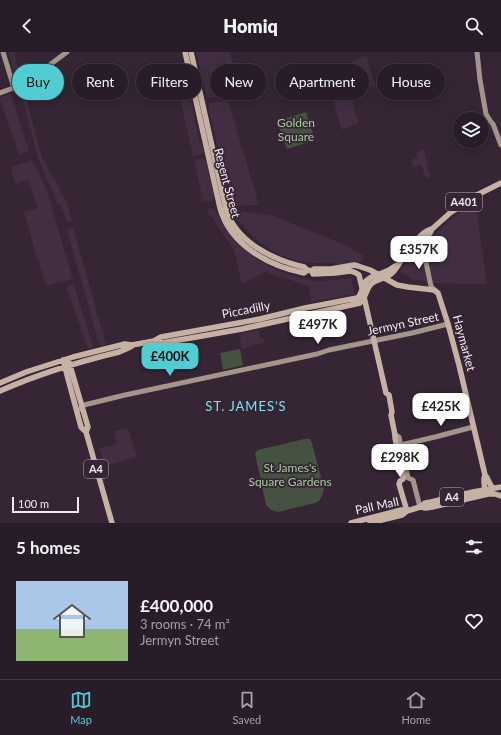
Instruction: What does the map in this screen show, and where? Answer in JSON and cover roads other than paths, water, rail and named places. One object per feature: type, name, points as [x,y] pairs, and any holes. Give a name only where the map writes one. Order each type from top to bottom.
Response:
[{"type":"main road","name":"Regent Street","points":[[185,52],[220,208],[227,225],[245,245],[263,258],[290,270],[304,272],[307,269]]},
{"type":"main road","name":"Regent Street","points":[[191,52],[225,205],[230,218],[238,230],[246,238],[255,246],[280,260],[307,269],[331,269],[356,265],[378,274],[400,286],[434,290]]},
{"type":"main road","name":"A401","points":[[378,274],[388,271],[398,265],[413,247],[413,244],[447,215],[466,201],[501,183]]},
{"type":"main road","name":"A401","points":[[413,247],[416,247],[421,240],[430,233],[429,230]]},
{"type":"main road","points":[[364,299],[370,285],[390,275],[398,265]]},
{"type":"main road","name":"Regent Street","points":[[307,269],[313,274],[352,271],[358,274],[361,281],[362,290]]},
{"type":"main road","name":"Piccadilly","points":[[154,341],[161,337],[260,319],[305,308],[353,299],[359,297],[367,280],[378,274]]},
{"type":"main road","points":[[362,290],[375,340],[386,393],[389,395],[392,412],[391,415],[395,438],[399,445],[403,476],[406,478],[400,481],[399,484],[407,511]]},
{"type":"main road","name":"Haymarket","points":[[434,290],[439,295],[460,365],[485,475],[488,478],[490,486],[493,488]]},
{"type":"main road","name":"Piccadilly","points":[[0,391],[66,363],[112,347],[154,341],[162,343],[242,329],[354,304],[364,299]]},
{"type":"main road","name":"Piccadilly","points":[[0,383],[26,372],[66,363]]},
{"type":"main road","name":"A4","points":[[66,363],[88,427],[86,432]]},
{"type":"main road","name":"A4","points":[[66,363],[81,427],[86,432],[112,523]]},
{"type":"main road","name":"Haymarket","points":[[484,492],[483,479],[485,475]]},
{"type":"main road","name":"A4","points":[[493,488],[501,487]]},
{"type":"main road","name":"Pall Mall","points":[[351,523],[401,510],[407,511],[432,507],[493,488]]},
{"type":"main road","name":"A4","points":[[484,492],[501,496]]},
{"type":"main road","name":"Pall Mall","points":[[370,523],[402,515],[407,511]]},
{"type":"street","points":[[3,52],[12,81]]},
{"type":"street","points":[[51,64],[67,52]]},
{"type":"street","points":[[476,52],[486,114],[493,124],[501,145]]},
{"type":"street","points":[[0,93],[12,89]]},
{"type":"street","points":[[421,240],[431,286],[434,290]]},
{"type":"street","name":"Jermyn Street","points":[[82,407],[131,394],[448,324]]},
{"type":"street","points":[[77,412],[82,407]]},
{"type":"street","points":[[399,445],[474,426]]},
{"type":"street","points":[[406,478],[413,480],[420,508]]},
{"type":"district","name":"ST. JAMES'S","points":[[246,406]]},
{"type":"park label","name":"Golden Square","points":[[296,130]]},
{"type":"park label","name":"St James's Square Gardens","points":[[290,475]]}]
